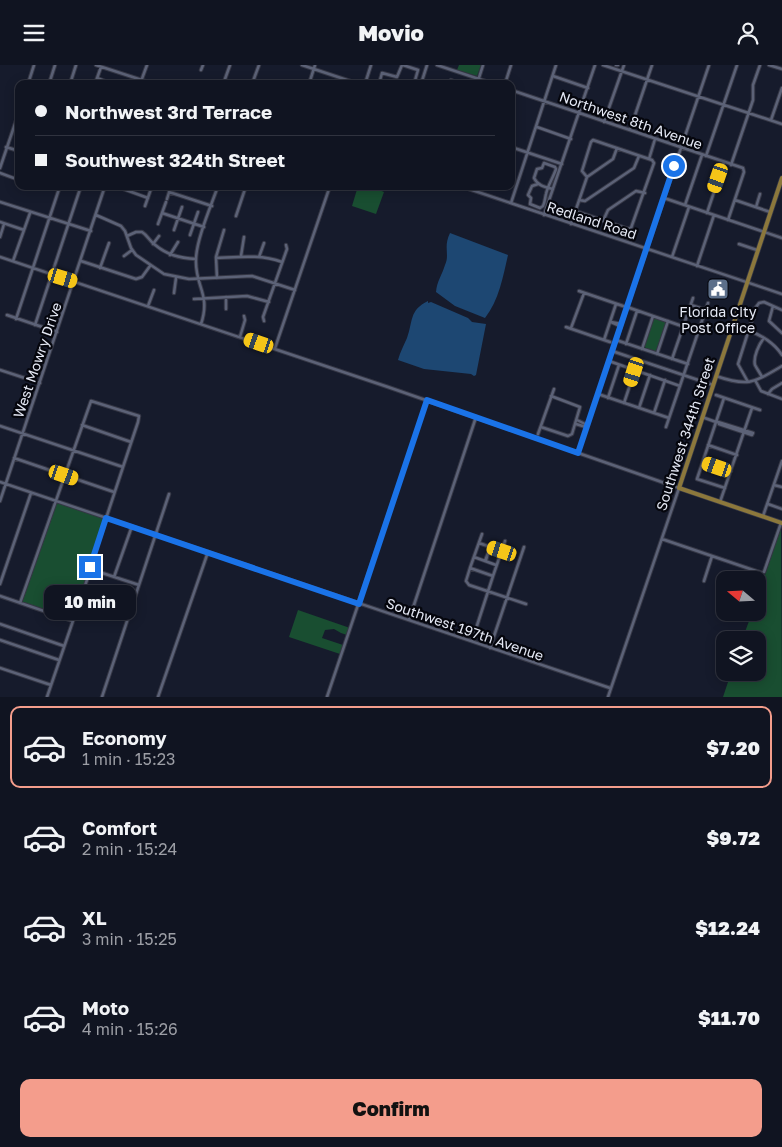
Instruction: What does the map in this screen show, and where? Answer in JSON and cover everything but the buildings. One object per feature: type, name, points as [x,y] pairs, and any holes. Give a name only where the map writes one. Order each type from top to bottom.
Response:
[{"type":"main road","name":"Southwest 344th Street","points":[[679,488],[781,181]]},
{"type":"main road","points":[[679,488],[782,523]]},
{"type":"street","points":[[29,80],[34,65]]},
{"type":"street","points":[[50,80],[55,65]]},
{"type":"street","points":[[71,80],[76,65]]},
{"type":"street","points":[[96,65],[142,80],[146,65]]},
{"type":"street","points":[[201,70],[203,65]]},
{"type":"street","points":[[225,79],[230,65]]},
{"type":"street","points":[[253,80],[259,65]]},
{"type":"street","points":[[302,65],[347,80]]},
{"type":"street","points":[[310,80],[315,65]]},
{"type":"street","points":[[366,80],[371,65]]},
{"type":"street","points":[[380,80],[382,73],[397,77],[403,65],[418,70],[415,80]]},
{"type":"street","points":[[422,80],[427,65]]},
{"type":"street","points":[[437,65],[448,67],[482,80]]},
{"type":"street","points":[[479,79],[483,65]]},
{"type":"street","points":[[506,80],[511,65]]},
{"type":"street","points":[[515,189],[556,65]]},
{"type":"street","points":[[544,215],[595,65]]},
{"type":"street","points":[[603,65],[782,124]]},
{"type":"street","points":[[604,122],[624,65]]},
{"type":"street","points":[[630,131],[652,65]]},
{"type":"street","points":[[578,453],[621,325],[625,307],[709,65]]},
{"type":"street","points":[[706,156],[737,65]]},
{"type":"street","points":[[732,165],[749,113],[753,98],[753,85],[760,65]]},
{"type":"street","points":[[769,65],[782,69]]},
{"type":"street","points":[[101,67],[96,78],[102,80]]},
{"type":"street","points":[[553,76],[588,88]]},
{"type":"street","points":[[771,120],[782,88]]},
{"type":"street","name":"Northwest 8th Avenue","points":[[515,92],[744,169],[735,200]]},
{"type":"street","points":[[0,167],[15,123]]},
{"type":"street","points":[[537,127],[571,139]]},
{"type":"street","points":[[648,159],[655,139]]},
{"type":"street","points":[[575,211],[631,229],[654,162],[593,140],[582,171],[587,177]]},
{"type":"street","points":[[6,147],[15,150]]},
{"type":"street","points":[[515,148],[562,164]]},
{"type":"street","points":[[571,224],[587,177],[613,159],[617,148]]},
{"type":"street","points":[[579,200],[585,201],[634,168],[639,155]]},
{"type":"street","points":[[672,257],[702,155]]},
{"type":"street","points":[[707,213],[724,162]]},
{"type":"street","points":[[538,184],[531,187],[528,195],[531,198],[530,204],[538,207],[543,206],[548,187],[556,169],[544,163],[541,168],[538,168],[534,178],[538,184],[548,187],[553,189]]},
{"type":"street","points":[[0,173],[15,179]]},
{"type":"street","points":[[16,319],[59,190]]},
{"type":"street","points":[[35,325],[80,190]]},
{"type":"street","name":"West Mowry Drive","points":[[0,501],[104,190]]},
{"type":"street","points":[[126,190],[148,198]]},
{"type":"street","points":[[145,206],[151,190]]},
{"type":"street","points":[[201,324],[205,311],[205,298],[198,279],[196,259],[204,227],[217,190]]},
{"type":"street","points":[[236,215],[245,190]]},
{"type":"street","points":[[275,349],[329,190]]},
{"type":"street","name":"Redland Road","points":[[471,190],[782,294]]},
{"type":"street","points":[[510,203],[515,190]]},
{"type":"street","points":[[603,221],[608,210],[636,191],[644,193]]},
{"type":"street","points":[[158,224],[169,192],[212,206]]},
{"type":"street","points":[[756,207],[760,195]]},
{"type":"street","points":[[664,198],[782,238]]},
{"type":"street","points":[[728,220],[735,200],[770,212]]},
{"type":"street","points":[[0,202],[91,231]]},
{"type":"street","points":[[174,230],[182,207]]},
{"type":"street","points":[[190,235],[198,212]]},
{"type":"street","points":[[14,261],[30,213]]},
{"type":"street","points":[[162,213],[204,227]]},
{"type":"street","points":[[96,215],[118,223],[124,229],[132,250],[138,257],[162,273],[176,278],[198,279],[252,276],[295,290]]},
{"type":"street","points":[[697,266],[714,215]]},
{"type":"street","points":[[0,223],[24,230]]},
{"type":"street","points":[[0,237],[4,224]]},
{"type":"street","points":[[217,278],[216,258],[224,230]]},
{"type":"street","points":[[127,236],[136,232],[142,232],[153,243],[170,255],[196,259]]},
{"type":"street","points":[[153,243],[159,235]]},
{"type":"street","points":[[242,256],[244,237]]},
{"type":"street","points":[[170,255],[178,242]]},
{"type":"street","points":[[100,268],[108,243]]},
{"type":"street","points":[[259,257],[264,243]]},
{"type":"street","points":[[739,244],[757,250]]},
{"type":"street","points":[[264,321],[263,317],[286,245]]},
{"type":"street","points":[[124,256],[132,250]]},
{"type":"street","points":[[0,257],[427,400],[679,488]]},
{"type":"street","points":[[216,258],[259,257],[282,262]]},
{"type":"street","points":[[80,261],[138,279],[150,266]]},
{"type":"street","points":[[174,293],[176,278]]},
{"type":"street","points":[[148,306],[154,290]]},
{"type":"street","points":[[579,291],[699,332]]},
{"type":"street","points":[[572,328],[584,293]]},
{"type":"street","points":[[194,299],[250,296],[269,302]]},
{"type":"street","points":[[226,297],[226,309]]},
{"type":"street","points":[[672,359],[693,298]]},
{"type":"street","points":[[748,382],[738,364],[759,303],[764,302],[782,310]]},
{"type":"street","points":[[666,427],[708,303]]},
{"type":"street","points":[[604,340],[616,304]]},
{"type":"street","points":[[690,305],[706,310]]},
{"type":"street","points":[[773,306],[769,321],[782,333]]},
{"type":"street","points":[[626,344],[637,311]]},
{"type":"street","points":[[7,315],[57,332]]},
{"type":"street","points":[[240,337],[245,320],[244,316]]},
{"type":"street","points":[[642,349],[653,316]]},
{"type":"street","points":[[657,354],[668,321]]},
{"type":"street","points":[[610,322],[621,325]]},
{"type":"street","points":[[566,327],[610,342]]},
{"type":"street","points":[[749,331],[759,333],[782,355]]},
{"type":"street","points":[[762,377],[755,365],[755,359],[760,343],[764,338]]},
{"type":"street","points":[[616,340],[688,365]]},
{"type":"street","points":[[612,351],[713,385]]},
{"type":"street","points":[[609,361],[680,386]]},
{"type":"street","points":[[608,398],[619,365]]},
{"type":"street","points":[[716,376],[737,383],[755,381],[782,366]]},
{"type":"street","points":[[0,370],[40,383]]},
{"type":"street","points":[[624,403],[635,370]]},
{"type":"street","points":[[639,408],[650,375]]},
{"type":"street","points":[[654,413],[665,381]]},
{"type":"street","points":[[755,381],[761,391],[782,399]]},
{"type":"street","points":[[768,394],[782,383]]},
{"type":"street","points":[[538,434],[554,389]]},
{"type":"street","points":[[598,394],[670,418]]},
{"type":"street","points":[[716,395],[760,410]]},
{"type":"street","points":[[541,427],[570,436],[580,411],[579,406],[551,396]]},
{"type":"street","points":[[724,398],[697,479],[725,488]]},
{"type":"street","points":[[327,697],[427,400]]},
{"type":"street","points":[[20,603],[90,403],[92,401],[139,416],[47,697]]},
{"type":"street","points":[[720,502],[752,408]]},
{"type":"street","points":[[409,621],[476,417]]},
{"type":"street","points":[[702,417],[744,431]]},
{"type":"street","points":[[576,422],[587,426]]},
{"type":"street","points":[[82,425],[131,442]]},
{"type":"street","points":[[0,426],[123,467]]},
{"type":"street","points":[[708,445],[737,455]]},
{"type":"street","points":[[14,458],[114,492]]},
{"type":"street","points":[[763,517],[782,461]]},
{"type":"street","points":[[703,462],[731,471]]},
{"type":"street","name":"Southwest 197th Avenue","points":[[0,482],[610,688]]},
{"type":"street","points":[[774,485],[782,487]]},
{"type":"street","name":"Southwest 344th Street","points":[[608,697],[679,488]]},
{"type":"street","points":[[0,584],[31,493]]},
{"type":"street","points":[[102,697],[169,494]]},
{"type":"street","points":[[768,504],[782,509]]},
{"type":"street","points":[[662,539],[762,573],[782,523]]},
{"type":"street","points":[[114,577],[132,526]]},
{"type":"street","points":[[482,534],[470,568],[467,583],[526,604]]},
{"type":"street","points":[[472,642],[505,541]]},
{"type":"street","points":[[479,543],[502,551]]},
{"type":"street","points":[[486,561],[490,547]]},
{"type":"street","points":[[490,648],[524,547]]},
{"type":"street","points":[[158,697],[208,552]]},
{"type":"street","points":[[704,581],[712,556]]},
{"type":"street","points":[[474,557],[497,565]]},
{"type":"street","points":[[470,568],[493,576]]},
{"type":"street","points":[[90,569],[139,585]]},
{"type":"street","points":[[0,596],[73,621]]},
{"type":"street","points":[[0,625],[64,646]]},
{"type":"street","points":[[0,640],[59,660]]},
{"type":"street","points":[[0,668],[51,685]]},
{"type":"green space","points":[[459,65],[481,65],[477,76],[457,70]]},
{"type":"green space","points":[[357,190],[379,190],[384,192],[376,214],[352,206]]},
{"type":"green space","points":[[655,318],[665,321],[666,324],[655,352],[644,347],[652,320]]},
{"type":"green space","points":[[57,503],[105,519],[89,571],[71,619],[21,603],[55,504]]},
{"type":"green space","points":[[781,527],[782,697],[723,697],[728,681],[766,681],[766,631],[745,631],[749,621],[766,621],[766,572]]},
{"type":"green space","points":[[298,610],[350,628],[347,635],[334,629],[325,630],[322,638],[343,645],[340,654],[289,637]]},
{"type":"water","points":[[450,233],[508,255],[497,296],[485,318],[455,306],[436,292],[447,258],[447,243]]},
{"type":"water","points":[[428,301],[428,303],[431,302],[468,318],[472,322],[486,324],[476,375],[424,369],[398,360],[415,312]]},
{"type":"place","name":"Florida City Post Office","points":[[718,289]]},
{"type":"route","points":[[90,567],[106,518],[359,604],[427,400],[578,453],[674,166]]}]
